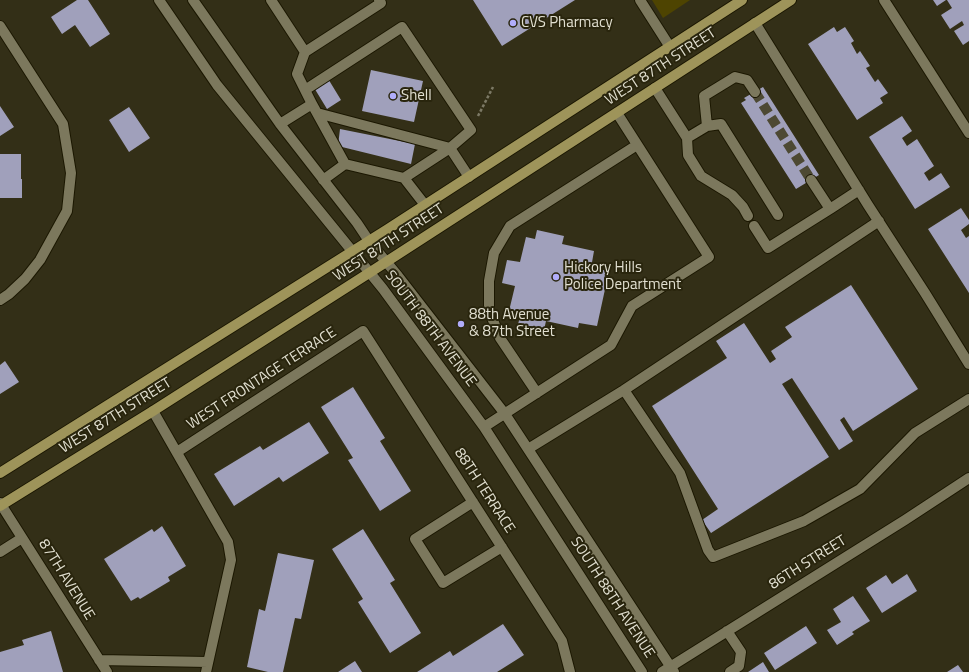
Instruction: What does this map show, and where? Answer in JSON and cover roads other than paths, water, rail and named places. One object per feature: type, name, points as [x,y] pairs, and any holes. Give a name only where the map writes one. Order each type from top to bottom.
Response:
[{"type":"main road","name":"WEST 87TH STREET","points":[[0,473],[425,206],[742,0]]},
{"type":"main road","name":"WEST 87TH STREET","points":[[0,505],[153,411],[791,0]]},
{"type":"street","name":"SOUTH 88TH AVENUE","points":[[159,0],[217,85],[383,289],[484,427],[642,672]]},
{"type":"street","name":"SOUTH 88TH AVENUE","points":[[193,0],[280,124],[504,414],[528,449],[668,670]]},
{"type":"street","points":[[271,0],[305,52]]},
{"type":"street","points":[[379,0],[381,3],[305,52],[297,74],[345,164],[404,178],[425,206]]},
{"type":"street","points":[[640,0],[670,47]]},
{"type":"street","points":[[884,0],[969,133]]},
{"type":"street","points":[[755,23],[969,364]]},
{"type":"street","points":[[0,26],[63,124],[71,173],[67,211],[40,260],[25,279],[0,300]]},
{"type":"street","points":[[305,90],[402,27],[471,130],[450,148],[404,178]]},
{"type":"street","points":[[707,126],[704,96],[735,77],[747,80],[755,92]]},
{"type":"street","points":[[655,88],[687,138],[688,155],[701,176],[732,194],[743,207],[748,216]]},
{"type":"street","points":[[280,124],[314,108],[450,148],[469,177]]},
{"type":"street","points":[[484,427],[611,345],[632,306],[709,257],[617,113]]},
{"type":"street","points":[[687,138],[707,126],[721,124],[778,215]]},
{"type":"street","points":[[537,393],[500,338],[489,310],[489,280],[494,253],[510,226],[637,145]]},
{"type":"street","points":[[323,180],[345,164]]},
{"type":"street","points":[[811,180],[830,209]]},
{"type":"street","points":[[754,226],[768,248],[859,190]]},
{"type":"street","points":[[528,449],[624,390],[879,221]]},
{"type":"street","name":"WEST FRONTAGE TERRACE","points":[[177,452],[364,331]]},
{"type":"street","name":"88TH TERRACE","points":[[364,331],[562,640],[570,672]]},
{"type":"street","points":[[624,390],[680,472],[708,550],[713,557],[804,521],[860,489],[914,433],[969,399]]},
{"type":"street","points":[[99,660],[207,667],[231,560],[228,542],[153,411]]},
{"type":"street","name":"86TH STREET","points":[[668,670],[969,478]]},
{"type":"street","points":[[473,502],[415,539],[443,584],[502,547]]},
{"type":"street","name":"87TH AVENUE","points":[[0,505],[107,672]]},
{"type":"street","points":[[0,552],[22,538]]},
{"type":"street","points":[[727,631],[741,652],[739,666],[730,672]]},
{"type":"tunnel","points":[[755,92],[811,180]]},
{"type":"place","name":"CVS Pharmacy","points":[[513,23]]},
{"type":"place","name":"Shell","points":[[393,96]]},
{"type":"place","name":"Hickory Hills Police Department","points":[[556,277]]},
{"type":"place","name":"88th Avenue & 87th Street","points":[[461,324]]}]
